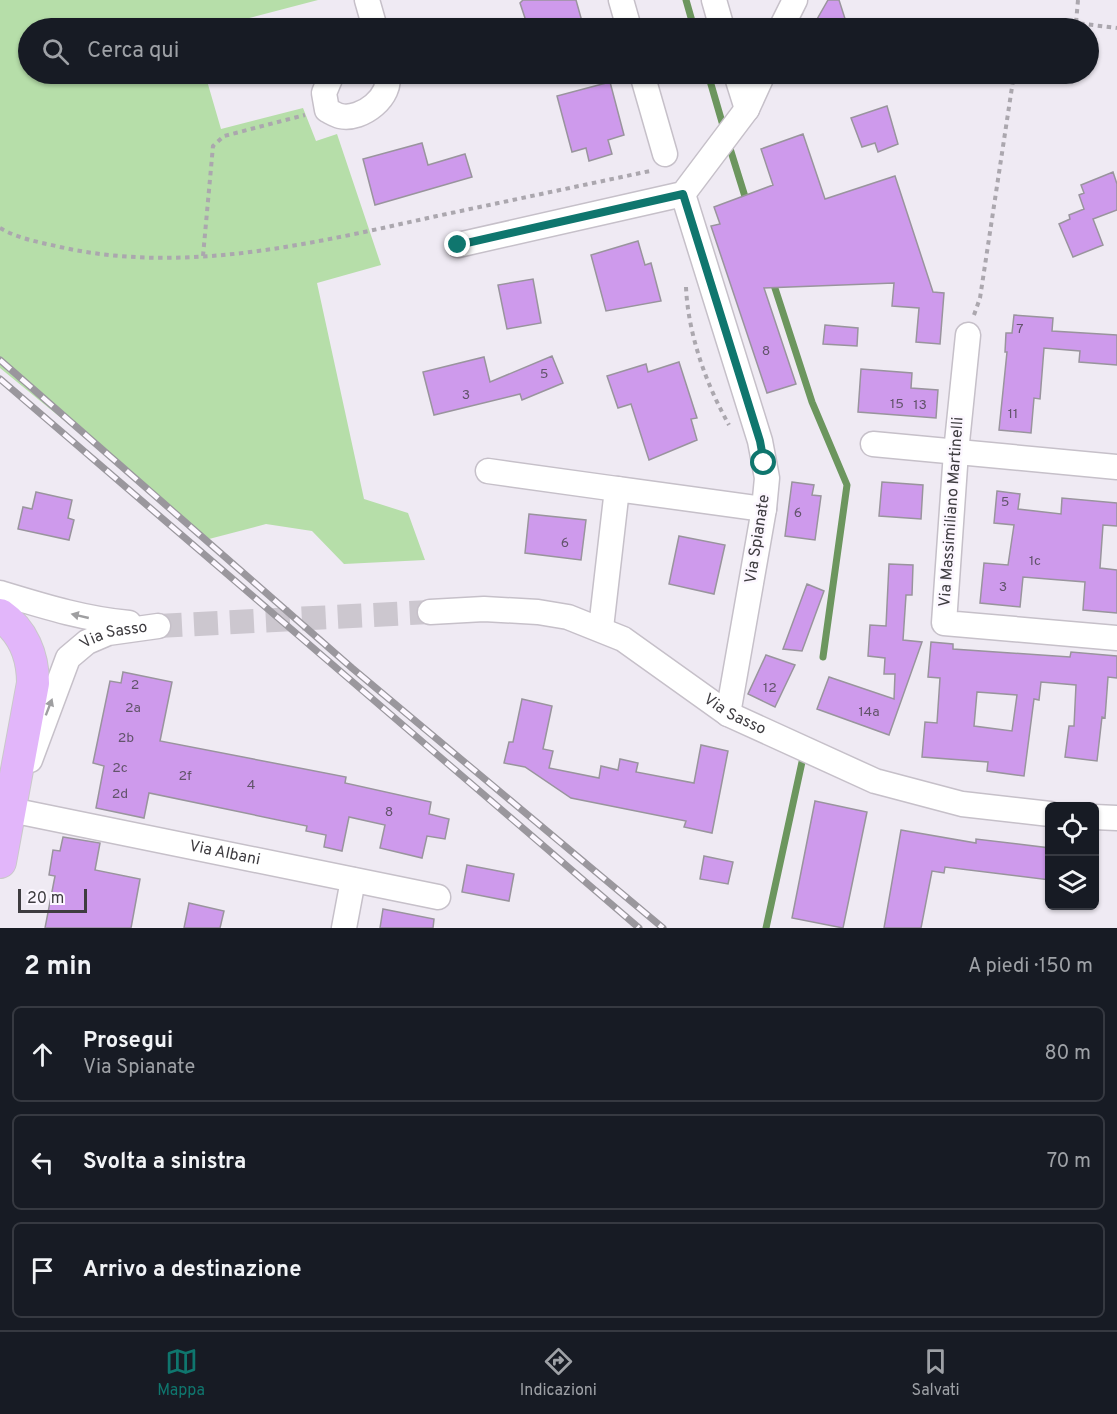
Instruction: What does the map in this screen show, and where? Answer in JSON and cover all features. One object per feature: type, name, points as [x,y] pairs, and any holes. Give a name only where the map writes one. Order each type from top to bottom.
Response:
[{"type":"main road","points":[[0,615],[17,631],[29,653],[33,668],[33,683],[0,861]]},
{"type":"street","points":[[362,18],[366,0]]},
{"type":"street","points":[[366,0],[372,18]]},
{"type":"street","points":[[621,0],[626,18]]},
{"type":"street","points":[[714,0],[719,18]]},
{"type":"street","points":[[786,18],[795,0]]},
{"type":"street","points":[[328,84],[324,93],[327,110],[342,117],[359,113],[376,104],[385,94],[388,84]]},
{"type":"street","points":[[645,84],[665,154]]},
{"type":"street","points":[[737,84],[741,117]]},
{"type":"street","points":[[458,245],[673,196],[710,158],[741,117],[758,84]]},
{"type":"street","name":"Via Spianate","points":[[673,196],[760,441],[767,478],[764,509],[728,714]]},
{"type":"street","name":"Via Massimiliano Martinelli","points":[[968,335],[956,452],[944,623],[1117,638]]},
{"type":"street","points":[[873,444],[1117,467]]},
{"type":"street","points":[[488,471],[764,509]]},
{"type":"street","points":[[601,628],[617,489]]},
{"type":"street","name":"Via Sasso","points":[[0,593],[99,620],[158,626],[108,633],[87,642],[68,658],[11,805]]},
{"type":"street","name":"Via Sasso","points":[[430,612],[484,609],[538,612],[568,617],[601,628],[623,639],[728,714],[875,781],[962,804],[1045,813]]},
{"type":"street","name":"Via Albani","points":[[11,805],[438,897]]},
{"type":"street","points":[[1099,817],[1117,818]]},
{"type":"street","points":[[344,928],[353,880]]},
{"type":"path","points":[[1076,18],[1078,0]]},
{"type":"path","points":[[1099,26],[1117,28]]},
{"type":"path","points":[[968,335],[980,298],[1012,84]]},
{"type":"path","points":[[203,256],[213,146],[224,136],[327,110]]},
{"type":"path","points":[[0,228],[15,236],[89,253],[164,259],[311,243],[654,170],[673,196]]},
{"type":"path","points":[[686,277],[687,309],[709,385],[732,431]]},
{"type":"green space","points":[[0,0],[318,0],[249,18],[18,18],[18,84],[208,84],[221,129],[303,108],[316,141],[337,134],[381,265],[317,283],[364,499],[408,513],[425,560],[344,564],[312,531],[266,524],[209,539],[0,368]]},
{"type":"building","points":[[523,0],[576,0],[581,18],[525,18],[520,3]]},
{"type":"building","points":[[828,0],[839,0],[845,18],[818,18]]},
{"type":"building","points":[[611,84],[624,135],[608,140],[612,154],[589,161],[586,148],[572,152],[557,96]]},
{"type":"building","points":[[887,106],[898,144],[878,152],[875,143],[862,147],[851,118]]},
{"type":"building","points":[[803,134],[825,199],[895,176],[933,292],[944,293],[940,344],[916,342],[919,308],[892,306],[894,283],[764,288],[796,384],[767,393],[711,226],[720,224],[714,207],[773,185],[761,149]]},
{"type":"building","points":[[422,143],[428,165],[465,154],[472,177],[375,205],[363,159]]},
{"type":"building","points":[[1113,172],[1117,184],[1117,210],[1093,219],[1103,245],[1073,257],[1059,224],[1070,219],[1069,215],[1084,209],[1079,195],[1084,193],[1081,185]]},
{"type":"building","points":[[638,241],[645,265],[651,263],[661,301],[606,311],[591,255]]},
{"type":"building","points":[[533,279],[541,323],[507,329],[498,285]]},
{"type":"building","points":[[1014,315],[1053,318],[1052,331],[1117,335],[1117,365],[1079,362],[1080,351],[1044,348],[1040,399],[1034,398],[1031,433],[999,430],[1007,352],[1005,352],[1006,333],[1012,333]]},
{"type":"building","points":[[825,325],[858,328],[857,346],[823,344]]},
{"type":"building","points":[[552,356],[563,383],[522,400],[520,394],[434,415],[423,372],[484,357],[490,382]]},
{"type":"building","points":[[679,362],[697,418],[691,419],[697,440],[649,460],[631,404],[618,408],[607,376],[646,364],[648,372]]},
{"type":"building","points":[[861,369],[912,373],[911,388],[938,390],[936,418],[858,412]]},
{"type":"building","points":[[792,482],[814,485],[812,495],[821,496],[815,540],[785,536]]},
{"type":"building","points":[[882,482],[923,485],[921,519],[879,516]]},
{"type":"building","points":[[997,491],[1020,494],[1018,509],[1061,514],[1062,498],[1117,503],[1117,526],[1103,525],[1100,568],[1117,570],[1117,613],[1083,610],[1085,582],[1023,577],[1020,607],[980,603],[984,563],[1008,565],[1014,525],[994,523]]},
{"type":"building","points":[[36,492],[72,500],[68,518],[74,520],[69,540],[18,529],[23,507],[32,509]]},
{"type":"building","points":[[529,514],[586,520],[581,560],[525,553]]},
{"type":"building","points":[[679,536],[725,545],[714,594],[669,584]]},
{"type":"building","points":[[889,564],[913,565],[912,595],[906,595],[903,640],[922,642],[889,735],[817,709],[829,677],[894,699],[895,674],[884,674],[885,658],[868,656],[870,625],[886,626]]},
{"type":"building","points":[[807,584],[824,591],[802,651],[783,649]]},
{"type":"building","points":[[931,642],[953,644],[953,649],[1070,657],[1071,652],[1117,656],[1117,678],[1108,677],[1105,718],[1102,717],[1097,761],[1065,757],[1069,726],[1074,726],[1076,685],[1041,682],[1039,700],[1034,699],[1024,776],[987,771],[988,762],[922,757],[925,722],[937,723],[940,678],[928,677]],"holes":[[[977,692],[1017,695],[1012,731],[974,726]]]},
{"type":"building","points":[[766,655],[795,665],[775,707],[748,694]]},
{"type":"building","points":[[123,672],[172,682],[160,741],[346,777],[345,783],[431,802],[429,814],[449,819],[445,839],[427,836],[422,858],[380,848],[385,825],[349,817],[342,851],[324,847],[326,835],[306,831],[307,826],[149,793],[144,818],[96,808],[104,766],[93,763],[110,681],[121,683]]},
{"type":"building","points":[[522,699],[552,706],[543,749],[553,751],[549,768],[599,778],[601,766],[618,770],[620,759],[638,763],[636,772],[694,783],[701,745],[728,751],[712,833],[684,827],[686,821],[571,798],[525,767],[504,763],[509,742],[513,742]]},
{"type":"building","points":[[815,801],[867,812],[843,928],[792,918]]},
{"type":"building","points":[[901,830],[976,843],[976,839],[1045,847],[1045,879],[945,867],[944,873],[932,871],[921,928],[884,928]]},
{"type":"building","points":[[63,837],[100,843],[95,870],[140,879],[131,928],[45,928],[55,876],[49,875],[53,850],[60,851]]},
{"type":"building","points":[[704,856],[733,862],[728,884],[700,879]]},
{"type":"building","points":[[467,865],[514,874],[509,901],[462,892]]},
{"type":"building","points":[[189,903],[224,911],[220,928],[184,928]]},
{"type":"building","points":[[383,909],[434,919],[433,928],[380,928]]},
{"type":"waterway","points":[[686,0],[691,18]]},
{"type":"waterway","points":[[711,84],[724,129]]},
{"type":"waterway","points":[[728,142],[747,203]]},
{"type":"waterway","points":[[772,279],[812,402],[847,485],[823,657]]},
{"type":"waterway","points":[[766,928],[802,762]]},
{"type":"tunnel","points":[[158,626],[430,612]]},
{"type":"railway","points":[[0,360],[352,668],[663,928]]},
{"type":"railway","points":[[0,379],[639,928]]},
{"type":"route","points":[[458,245],[683,194],[760,441],[764,463]]}]
